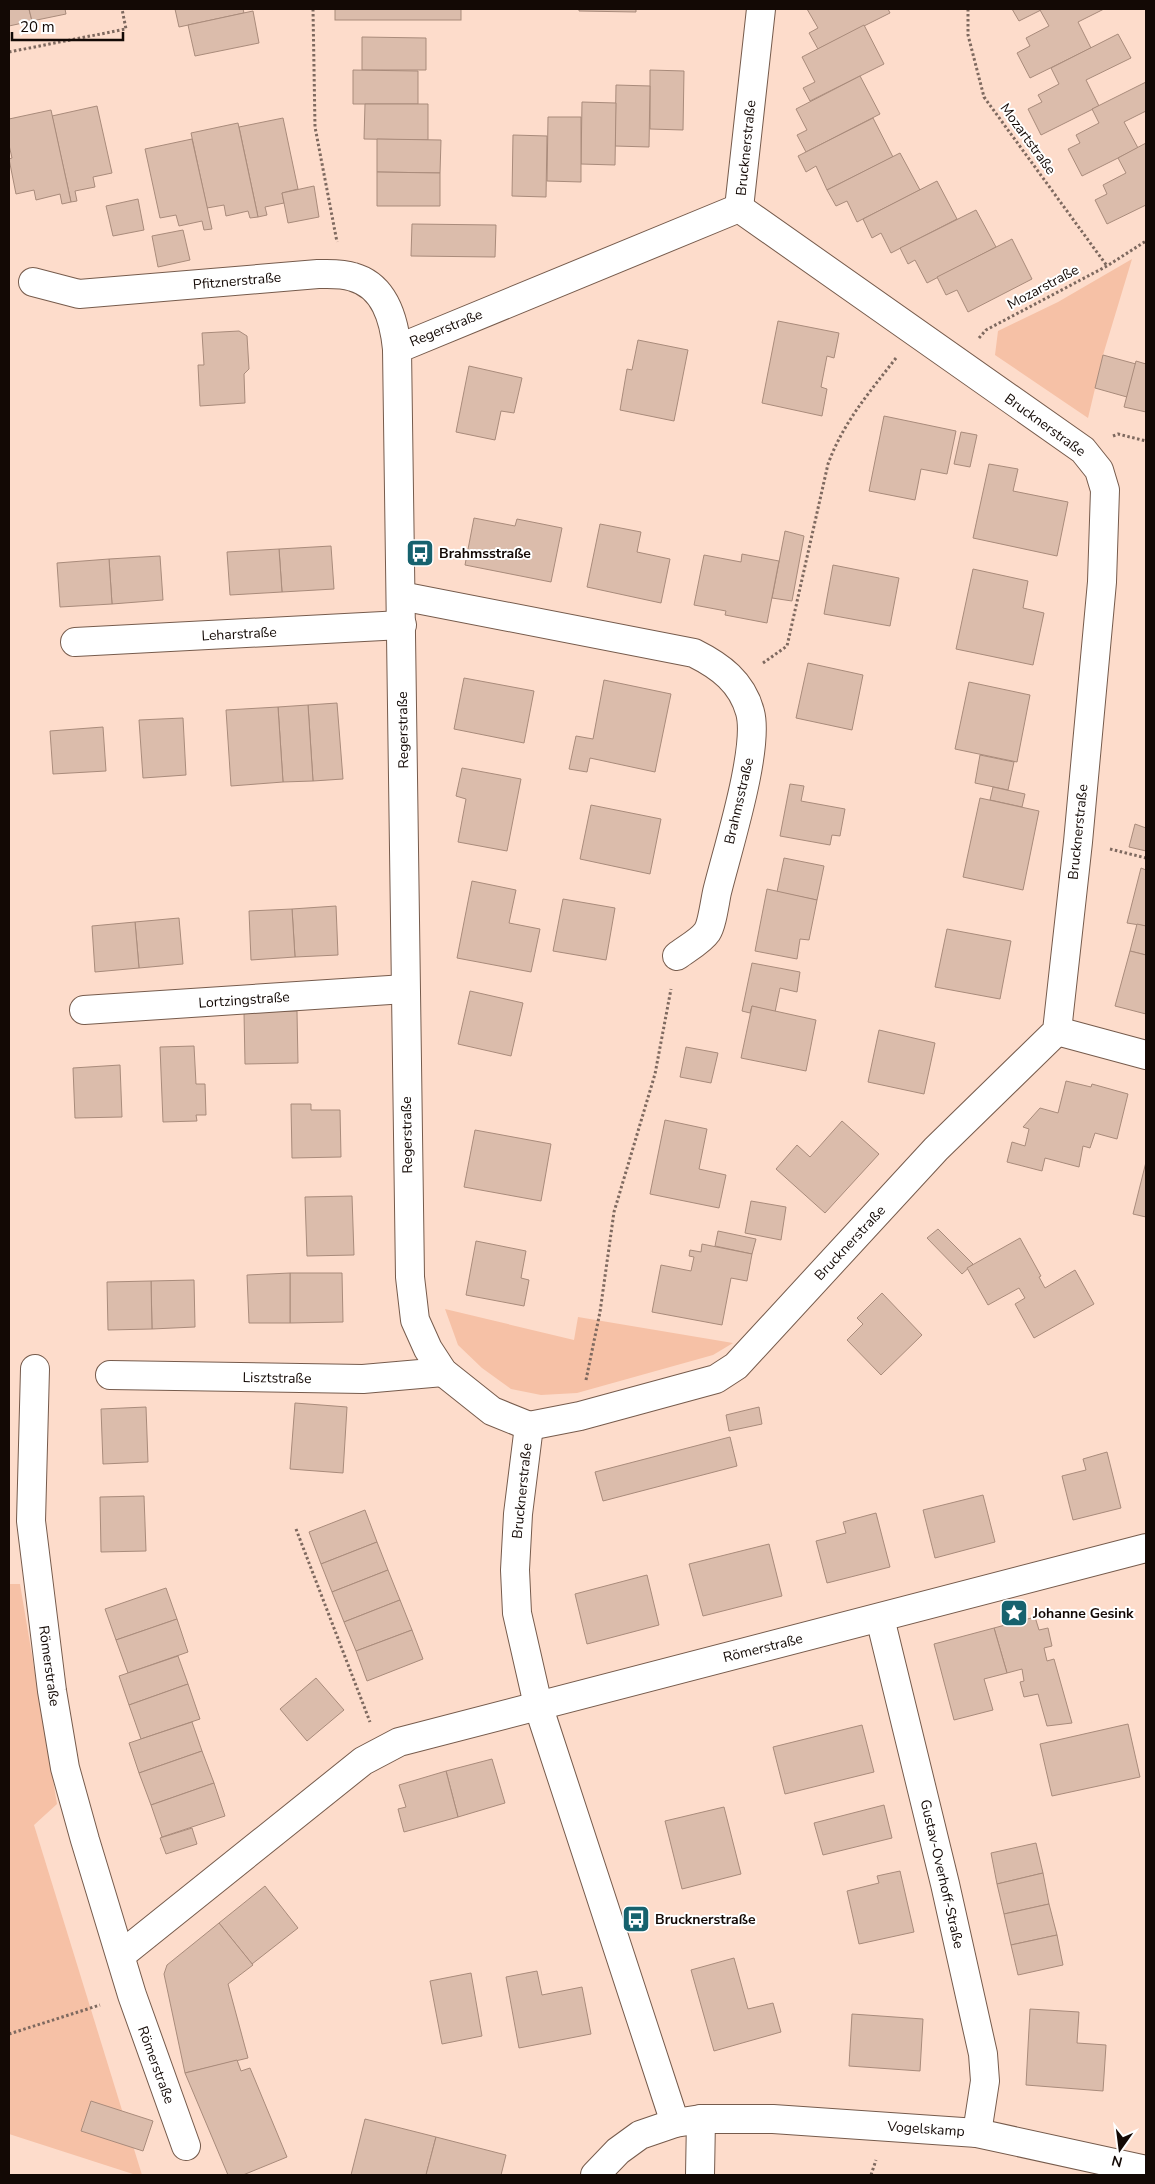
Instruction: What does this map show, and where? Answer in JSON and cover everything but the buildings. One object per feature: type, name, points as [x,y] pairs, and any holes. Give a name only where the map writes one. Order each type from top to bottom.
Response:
[{"type":"street","name":"Brucknerstraße","points":[[674,2122],[538,1705],[517,1613],[515,1570],[518,1514],[529,1426],[580,1416],[716,1379],[726,1374],[736,1366],[936,1149],[1057,1031],[1079,832],[1102,582],[1106,490],[1099,470],[1083,450],[739,208],[761,9]]},
{"type":"street","name":"Regerstraße","points":[[529,1426],[492,1411],[443,1372],[428,1349],[416,1320],[410,1277],[402,625],[396,349],[739,208]]},
{"type":"street","name":"Pfitznerstraße","points":[[33,282],[79,294],[318,274],[340,274],[360,280],[371,286],[385,302],[394,324],[396,349]]},
{"type":"street","name":"Brahmsstraße","points":[[401,596],[694,654],[723,670],[736,682],[750,713],[752,730],[741,796],[708,932],[677,956]]},
{"type":"street","name":"Leharstraße","points":[[76,642],[402,625]]},
{"type":"street","name":"Lortzingstraße","points":[[84,1010],[405,989]]},
{"type":"street","points":[[1057,1031],[1146,1055]]},
{"type":"street","name":"Römerstraße","points":[[34,1369],[31,1521],[52,1691],[65,1768],[132,1995],[186,2146]]},
{"type":"street","name":"Lisztstraße","points":[[110,1376],[363,1379],[443,1372]]},
{"type":"street","name":"Römerstraße","points":[[120,1955],[363,1760],[400,1742],[1146,1548]]},
{"type":"street","name":"Gustav-Overhoff-Straße","points":[[880,1618],[945,1884],[983,2054],[985,2081],[977,2133]]},
{"type":"street","points":[[700,2175],[701,2119]]},
{"type":"street","name":"Vogelskamp","points":[[595,2175],[618,2151],[640,2135],[674,2122],[701,2119],[773,2119],[977,2133],[1146,2170]]},
{"type":"path","points":[[9,52],[126,29],[122,9]]},
{"type":"path","points":[[313,9],[315,127],[338,251],[340,274]]},
{"type":"path","name":"Mozartstraße","points":[[968,9],[968,35],[984,97],[1107,266]]},
{"type":"path","name":"Mozarstraße","points":[[960,363],[986,330],[1107,266],[1146,241]]},
{"type":"path","points":[[736,682],[787,646],[828,464],[837,440],[844,426],[915,333]]},
{"type":"path","points":[[1118,434],[1146,441]]},
{"type":"path","points":[[587,1375],[600,1312],[614,1212],[654,1074],[677,956]]},
{"type":"path","points":[[296,1529],[381,1750]]},
{"type":"path","points":[[9,2034],[132,1995]]},
{"type":"shaded area","points":[[1132,259],[1103,355],[1088,418],[995,355],[998,331],[1058,302]]},
{"type":"shaded area","points":[[445,1309],[574,1340],[578,1317],[733,1343],[713,1355],[577,1393],[541,1395],[511,1389],[482,1368],[458,1345]]},
{"type":"shaded area","points":[[9,1584],[20,1584],[57,1804],[34,1825],[142,2175],[136,2175],[9,2134]]},
{"type":"place","name":"Brahmsstraße","points":[[420,553]]},
{"type":"place","name":"Johanne Gesink","points":[[1014,1613]]},
{"type":"place","name":"Brucknerstraße","points":[[636,1919]]}]
